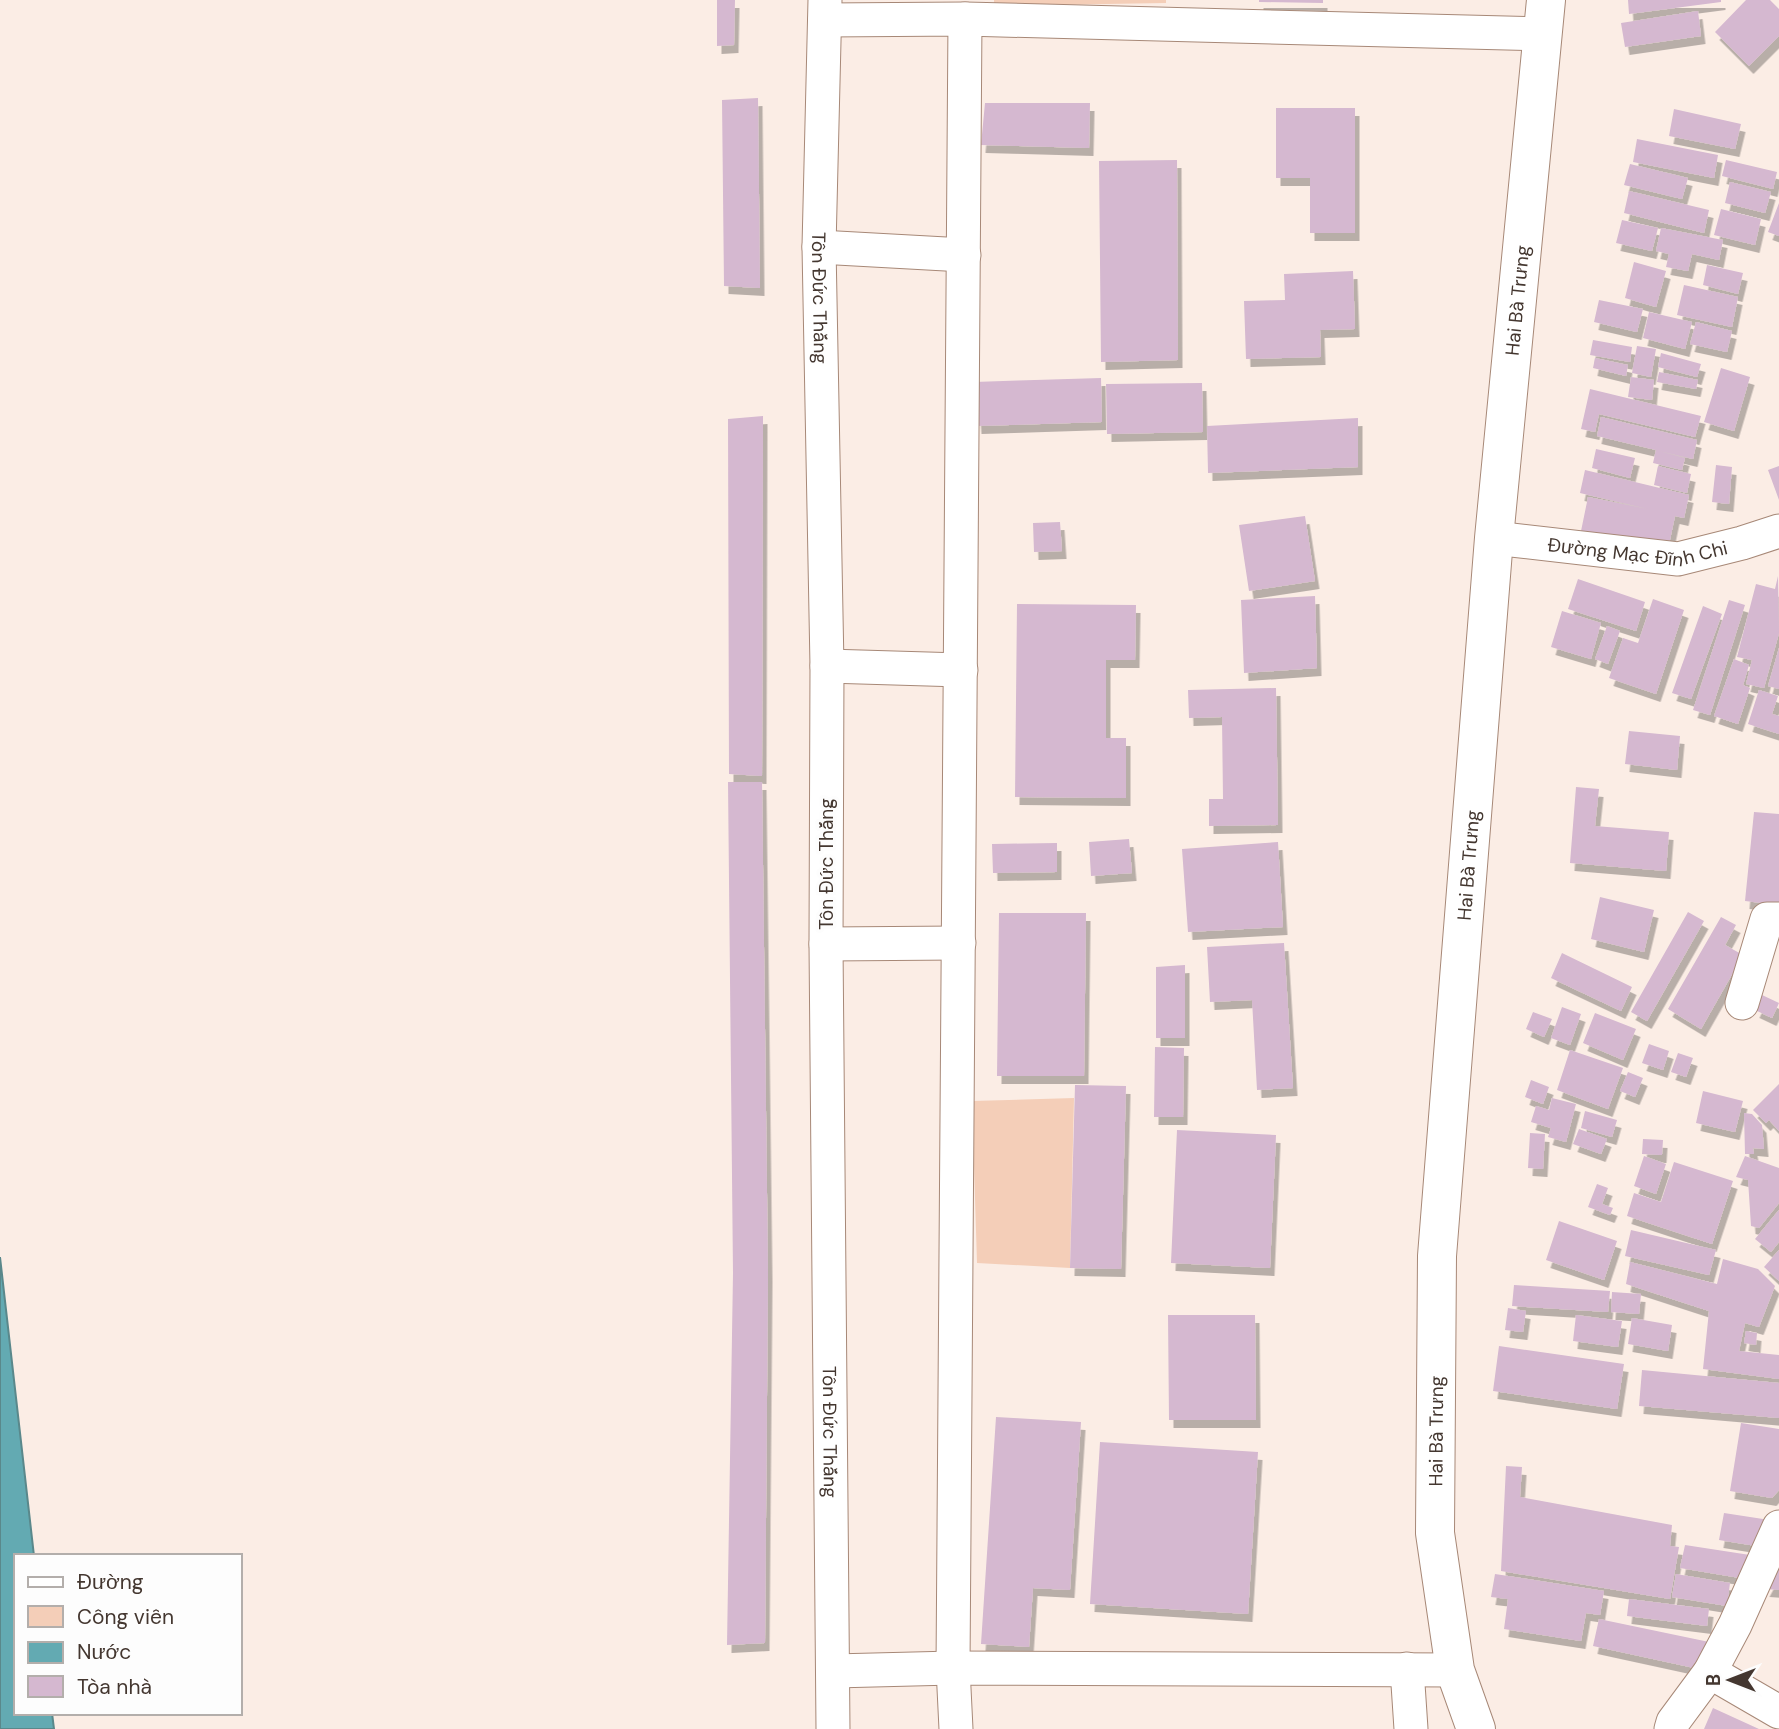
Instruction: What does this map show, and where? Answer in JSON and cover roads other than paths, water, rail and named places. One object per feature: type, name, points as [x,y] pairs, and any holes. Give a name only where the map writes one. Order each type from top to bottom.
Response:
[{"type":"main road","name":"Hai Bà Trưng","points":[[1476,1729],[1455,1670],[1435,1533],[1437,1256],[1494,538],[1544,17]]},
{"type":"street","points":[[825,10],[965,19],[1544,17]]},
{"type":"street","name":"Tôn Đức Thắng","points":[[825,10],[820,247],[827,666],[826,944],[833,1729]]},
{"type":"street","points":[[956,1729],[953,1668],[965,19]]},
{"type":"street","points":[[820,247],[964,255]]},
{"type":"street","name":"Đường Mạc Đĩnh Chi","points":[[1494,538],[1678,559],[1779,531]]},
{"type":"street","points":[[827,666],[961,670]]},
{"type":"street","points":[[1742,1003],[1767,919],[1779,919]]},
{"type":"street","points":[[826,944],[959,943]]},
{"type":"street","points":[[1671,1729],[1673,1722],[1710,1672],[1735,1625],[1779,1527]]},
{"type":"street","points":[[834,1671],[953,1668],[1455,1670]]},
{"type":"street","points":[[1407,1669],[1411,1729]]},
{"type":"street","points":[[1710,1672],[1779,1712]]},
{"type":"water","points":[[0,1257],[34,1554],[14,1554],[14,1715],[52,1715],[54,1729],[0,1729]]}]
